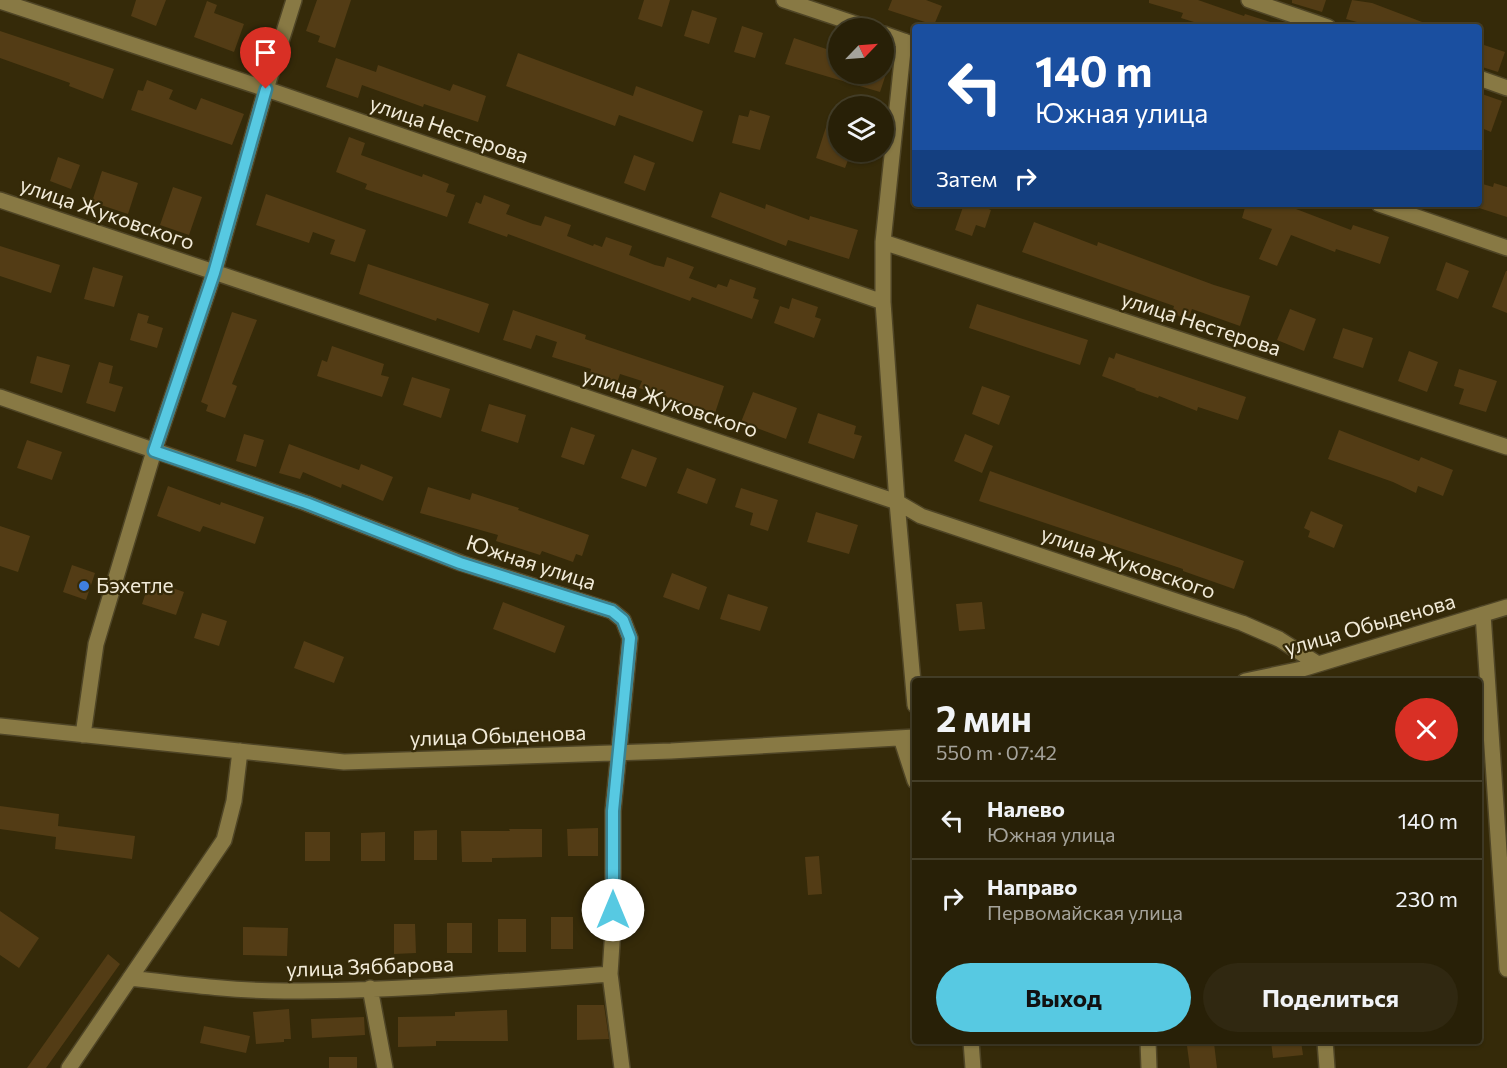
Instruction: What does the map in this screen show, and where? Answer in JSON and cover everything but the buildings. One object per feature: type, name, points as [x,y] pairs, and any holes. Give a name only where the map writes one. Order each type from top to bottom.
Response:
[{"type":"street","points":[[83,735],[96,644],[154,451],[214,273],[266,89],[294,0]]},
{"type":"street","points":[[1250,0],[1319,24]]},
{"type":"street","points":[[793,1],[840,18]]},
{"type":"street","name":"улица Нестерова","points":[[0,2],[266,89],[883,302]]},
{"type":"street","points":[[894,37],[910,43],[883,242],[883,302],[913,678]]},
{"type":"street","points":[[1482,79],[1507,88]]},
{"type":"street","name":"улица Жуковского","points":[[0,200],[897,502],[921,516],[1242,623],[1279,639],[1318,664]]},
{"type":"street","points":[[1388,207],[1507,248]]},
{"type":"street","name":"улица Нестерова","points":[[883,242],[1506,444]]},
{"type":"street","name":"Южная улица","points":[[0,397],[306,503],[460,563],[612,611],[623,620],[630,638],[613,811],[613,928],[610,974],[622,1068]]},
{"type":"street","name":"улица Обыденова","points":[[1274,678],[1302,675],[1318,664],[1507,607]]},
{"type":"street","points":[[1483,614],[1507,969]]},
{"type":"street","name":"улица Обыденова","points":[[0,726],[344,762],[618,753],[908,737]]},
{"type":"street","points":[[908,737],[912,762]]},
{"type":"street","points":[[69,1068],[224,840],[234,801],[240,751]]},
{"type":"street","name":"улица Зяббарова","points":[[130,978],[190,985],[284,991],[470,985],[610,974]]},
{"type":"street","points":[[370,988],[385,1068]]},
{"type":"street","points":[[971,1044],[973,1068]]},
{"type":"street","points":[[1148,1044],[1149,1068]]},
{"type":"street","points":[[1325,1044],[1327,1068]]},
{"type":"place","name":"Бэхетле","points":[[84,586]]},
{"type":"route","points":[[266,89],[214,273],[154,451],[306,503],[460,563],[612,611],[623,620],[630,638],[613,811],[613,910]]}]
